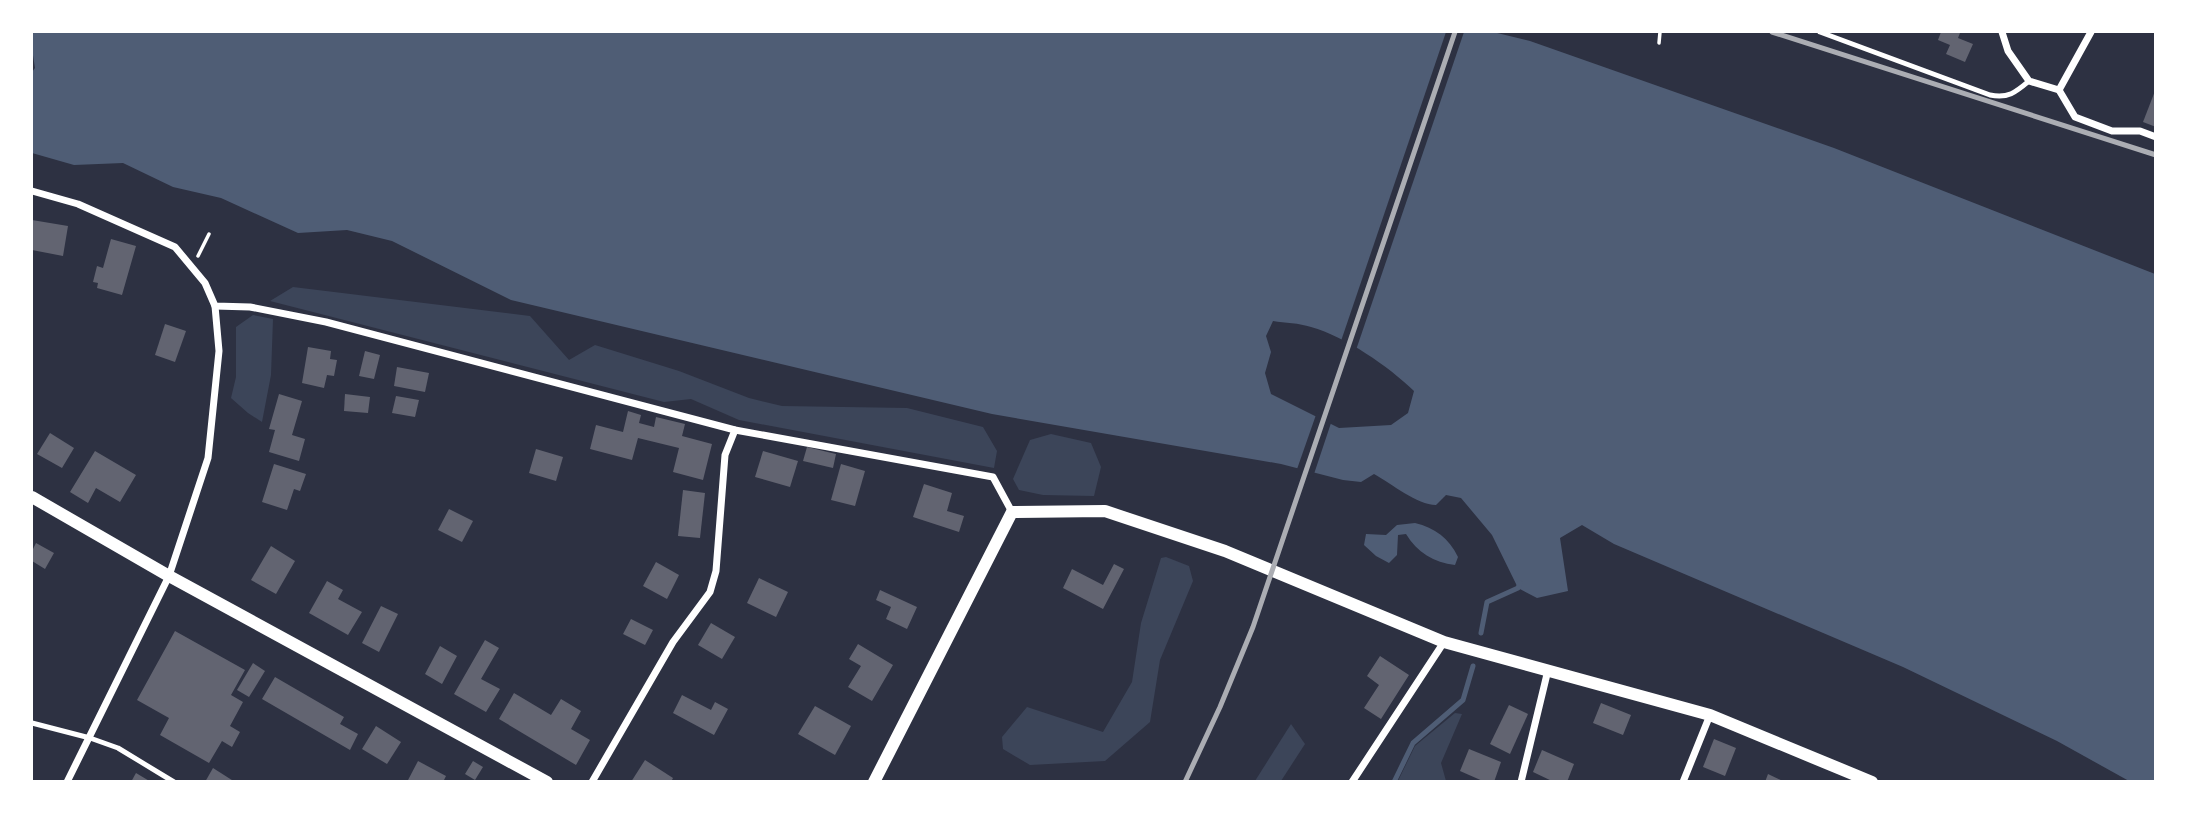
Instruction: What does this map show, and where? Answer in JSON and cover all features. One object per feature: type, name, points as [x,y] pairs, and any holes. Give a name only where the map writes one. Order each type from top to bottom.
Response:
[{"type":"street","points":[[2002,32],[2008,51],[2029,81],[2059,90],[2075,117],[2112,131],[2140,131],[2155,137]]},
{"type":"street","points":[[2059,90],[2091,32]]},
{"type":"street","points":[[32,191],[78,204],[176,247],[205,283],[215,306],[219,351],[208,458],[169,576],[67,782]]},
{"type":"street","points":[[215,306],[250,307],[326,322],[735,430],[993,477],[1012,512]]},
{"type":"street","points":[[592,782],[673,642],[710,592],[716,571],[725,455],[735,430]]},
{"type":"street","points":[[32,497],[169,576],[547,782]]},
{"type":"street","points":[[1012,512],[1105,511],[1225,551],[1444,642],[1710,715],[1872,782]]},
{"type":"street","points":[[877,781],[1012,512]]},
{"type":"street","points":[[1352,782],[1444,642]]},
{"type":"street","points":[[1521,782],[1548,670]]},
{"type":"street","points":[[1684,782],[1710,715]]},
{"type":"lane","points":[[1821,32],[1990,95],[2000,97],[2014,94],[2029,81]]},
{"type":"lane","points":[[32,723],[118,748],[174,782]]},
{"type":"path","points":[[1660,32],[1660,43]]},
{"type":"path","points":[[192,267],[209,234]]},
{"type":"shaded area","points":[[32,32],[1493,32],[1530,41],[1834,148],[2155,274],[2155,781],[2129,781],[2057,741],[1903,667],[1614,544],[1582,525],[1560,538],[1568,591],[1537,598],[1518,588],[1492,535],[1461,498],[1446,495],[1436,505],[1429,504],[1413,498],[1374,474],[1361,482],[1343,480],[1281,464],[992,414],[511,300],[392,241],[347,230],[298,233],[221,198],[173,187],[123,163],[74,165],[32,153],[32,72],[35,68]],"holes":[[[1273,321],[1302,325],[1324,332],[1379,362],[1414,391],[1408,413],[1391,425],[1339,428],[1271,394],[1265,373],[1271,352],[1266,336]]]},
{"type":"shaded area","points":[[293,287],[530,316],[569,360],[595,345],[679,371],[749,398],[782,406],[907,408],[983,427],[997,451],[994,468],[739,420],[691,399],[664,402],[270,301]]},
{"type":"shaded area","points":[[253,315],[273,319],[271,375],[262,422],[231,398],[236,377],[236,327]]},
{"type":"shaded area","points":[[1051,434],[1091,443],[1101,467],[1094,496],[1043,495],[1019,490],[1013,479],[1030,440]]},
{"type":"shaded area","points":[[1415,523],[1446,539],[1458,557],[1455,565],[1427,556],[1406,534],[1398,535],[1397,555],[1389,563],[1364,545],[1366,534],[1386,535],[1397,525]]},
{"type":"shaded area","points":[[1166,557],[1189,566],[1193,581],[1160,660],[1150,722],[1105,761],[1030,765],[1003,749],[1002,737],[1027,707],[1103,732],[1132,682],[1141,623],[1161,558]]},
{"type":"shaded area","points":[[1455,713],[1462,714],[1441,763],[1446,781],[1398,781],[1415,746]]},
{"type":"shaded area","points":[[1291,724],[1305,744],[1281,781],[1255,781]]},
{"type":"pier","points":[[1446,32],[1464,32],[1355,353],[1340,344]]},
{"type":"pier","points":[[1317,412],[1332,420],[1313,477],[1296,472]]},
{"type":"building","points":[[1941,32],[1960,33],[1958,38],[1973,44],[1965,62],[1946,54],[1950,45],[1938,40]]},
{"type":"building","points":[[2156,91],[2156,127],[2143,122]]},
{"type":"building","points":[[32,220],[68,226],[63,256],[32,250]]},
{"type":"building","points":[[111,239],[136,246],[122,295],[97,288],[98,283],[93,282],[97,266],[103,268]]},
{"type":"building","points":[[165,324],[186,331],[175,362],[155,355]]},
{"type":"building","points":[[308,347],[331,351],[330,359],[337,360],[334,376],[327,375],[324,388],[302,383]]},
{"type":"building","points":[[365,351],[380,355],[374,379],[359,376]]},
{"type":"building","points":[[397,367],[429,373],[425,392],[394,386]]},
{"type":"building","points":[[279,394],[302,401],[292,435],[305,439],[299,461],[269,452],[275,430],[269,429]]},
{"type":"building","points":[[345,394],[370,397],[368,413],[344,411]]},
{"type":"building","points":[[396,396],[419,400],[415,417],[392,413]]},
{"type":"building","points":[[628,411],[641,415],[639,423],[654,427],[656,417],[685,424],[682,436],[712,444],[703,480],[673,472],[679,448],[638,438],[632,460],[590,449],[596,425],[623,432]]},
{"type":"building","points":[[50,433],[74,448],[62,468],[37,454]]},
{"type":"building","points":[[807,447],[836,454],[833,468],[803,461]]},
{"type":"building","points":[[536,449],[563,457],[556,481],[529,473]]},
{"type":"building","points":[[95,451],[136,475],[120,502],[96,488],[88,503],[70,492]]},
{"type":"building","points":[[763,451],[798,461],[790,487],[755,477]]},
{"type":"building","points":[[274,464],[306,474],[300,491],[294,489],[287,510],[262,502]]},
{"type":"building","points":[[841,464],[865,471],[855,506],[831,500]]},
{"type":"building","points":[[924,484],[952,493],[947,511],[964,516],[959,532],[913,517]]},
{"type":"building","points":[[683,490],[705,493],[700,538],[678,536]]},
{"type":"building","points":[[449,509],[473,521],[462,542],[438,530]]},
{"type":"building","points":[[36,543],[54,553],[45,569],[32,561],[32,551]]},
{"type":"building","points":[[271,546],[295,561],[276,594],[251,580]]},
{"type":"building","points":[[656,562],[679,575],[667,599],[643,586]]},
{"type":"building","points":[[1114,564],[1124,569],[1103,609],[1063,588],[1072,569],[1103,585]]},
{"type":"building","points":[[759,578],[788,592],[776,617],[747,603]]},
{"type":"building","points":[[327,581],[343,590],[338,599],[362,612],[348,635],[309,613]]},
{"type":"building","points":[[880,590],[917,607],[907,629],[886,619],[891,607],[876,600]]},
{"type":"building","points":[[381,606],[398,614],[379,652],[362,643]]},
{"type":"building","points":[[631,619],[653,630],[645,645],[623,634]]},
{"type":"building","points":[[711,623],[735,637],[722,659],[698,645]]},
{"type":"building","points":[[175,631],[245,670],[231,695],[243,702],[230,726],[240,732],[232,747],[222,741],[209,763],[160,735],[169,718],[137,700]]},
{"type":"building","points":[[485,640],[499,648],[481,679],[500,689],[486,712],[454,694]]},
{"type":"building","points":[[858,644],[893,665],[872,701],[848,687],[861,666],[849,659]]},
{"type":"building","points":[[440,646],[457,656],[442,684],[425,674]]},
{"type":"building","points":[[1380,656],[1409,675],[1381,719],[1364,708],[1379,685],[1367,676]]},
{"type":"building","points":[[253,663],[265,671],[249,697],[237,690]]},
{"type":"building","points":[[275,677],[344,717],[340,724],[358,734],[350,750],[262,699]]},
{"type":"building","points":[[514,693],[551,715],[561,699],[581,711],[571,729],[590,740],[576,765],[499,719]]},
{"type":"building","points":[[682,695],[711,710],[715,702],[728,709],[714,735],[673,713]]},
{"type":"building","points":[[1601,703],[1631,715],[1623,735],[1593,723]]},
{"type":"building","points":[[1509,705],[1528,714],[1510,754],[1490,744]]},
{"type":"building","points":[[815,706],[851,726],[835,755],[798,734]]},
{"type":"building","points":[[376,726],[401,742],[387,764],[362,749]]},
{"type":"building","points":[[1714,739],[1736,748],[1725,776],[1703,767]]},
{"type":"building","points":[[1469,749],[1501,762],[1494,782],[1485,782],[1460,771]]},
{"type":"building","points":[[1542,750],[1574,764],[1567,782],[1554,782],[1533,772]]},
{"type":"building","points":[[645,760],[673,778],[671,782],[631,782]]},
{"type":"building","points":[[418,761],[446,776],[443,782],[407,782]]},
{"type":"building","points":[[473,761],[483,767],[475,780],[465,774]]},
{"type":"building","points":[[213,768],[235,782],[205,782]]},
{"type":"building","points":[[136,773],[151,782],[131,782]]},
{"type":"building","points":[[1768,774],[1785,782],[1765,782]]},
{"type":"waterway","points":[[1481,633],[1487,602],[1518,588],[1520,583]]},
{"type":"waterway","points":[[1394,782],[1413,743],[1463,700],[1473,666]]},
{"type":"railway","points":[[1185,782],[1253,627],[1455,32]]},
{"type":"railway","points":[[1772,32],[2156,155]]}]
